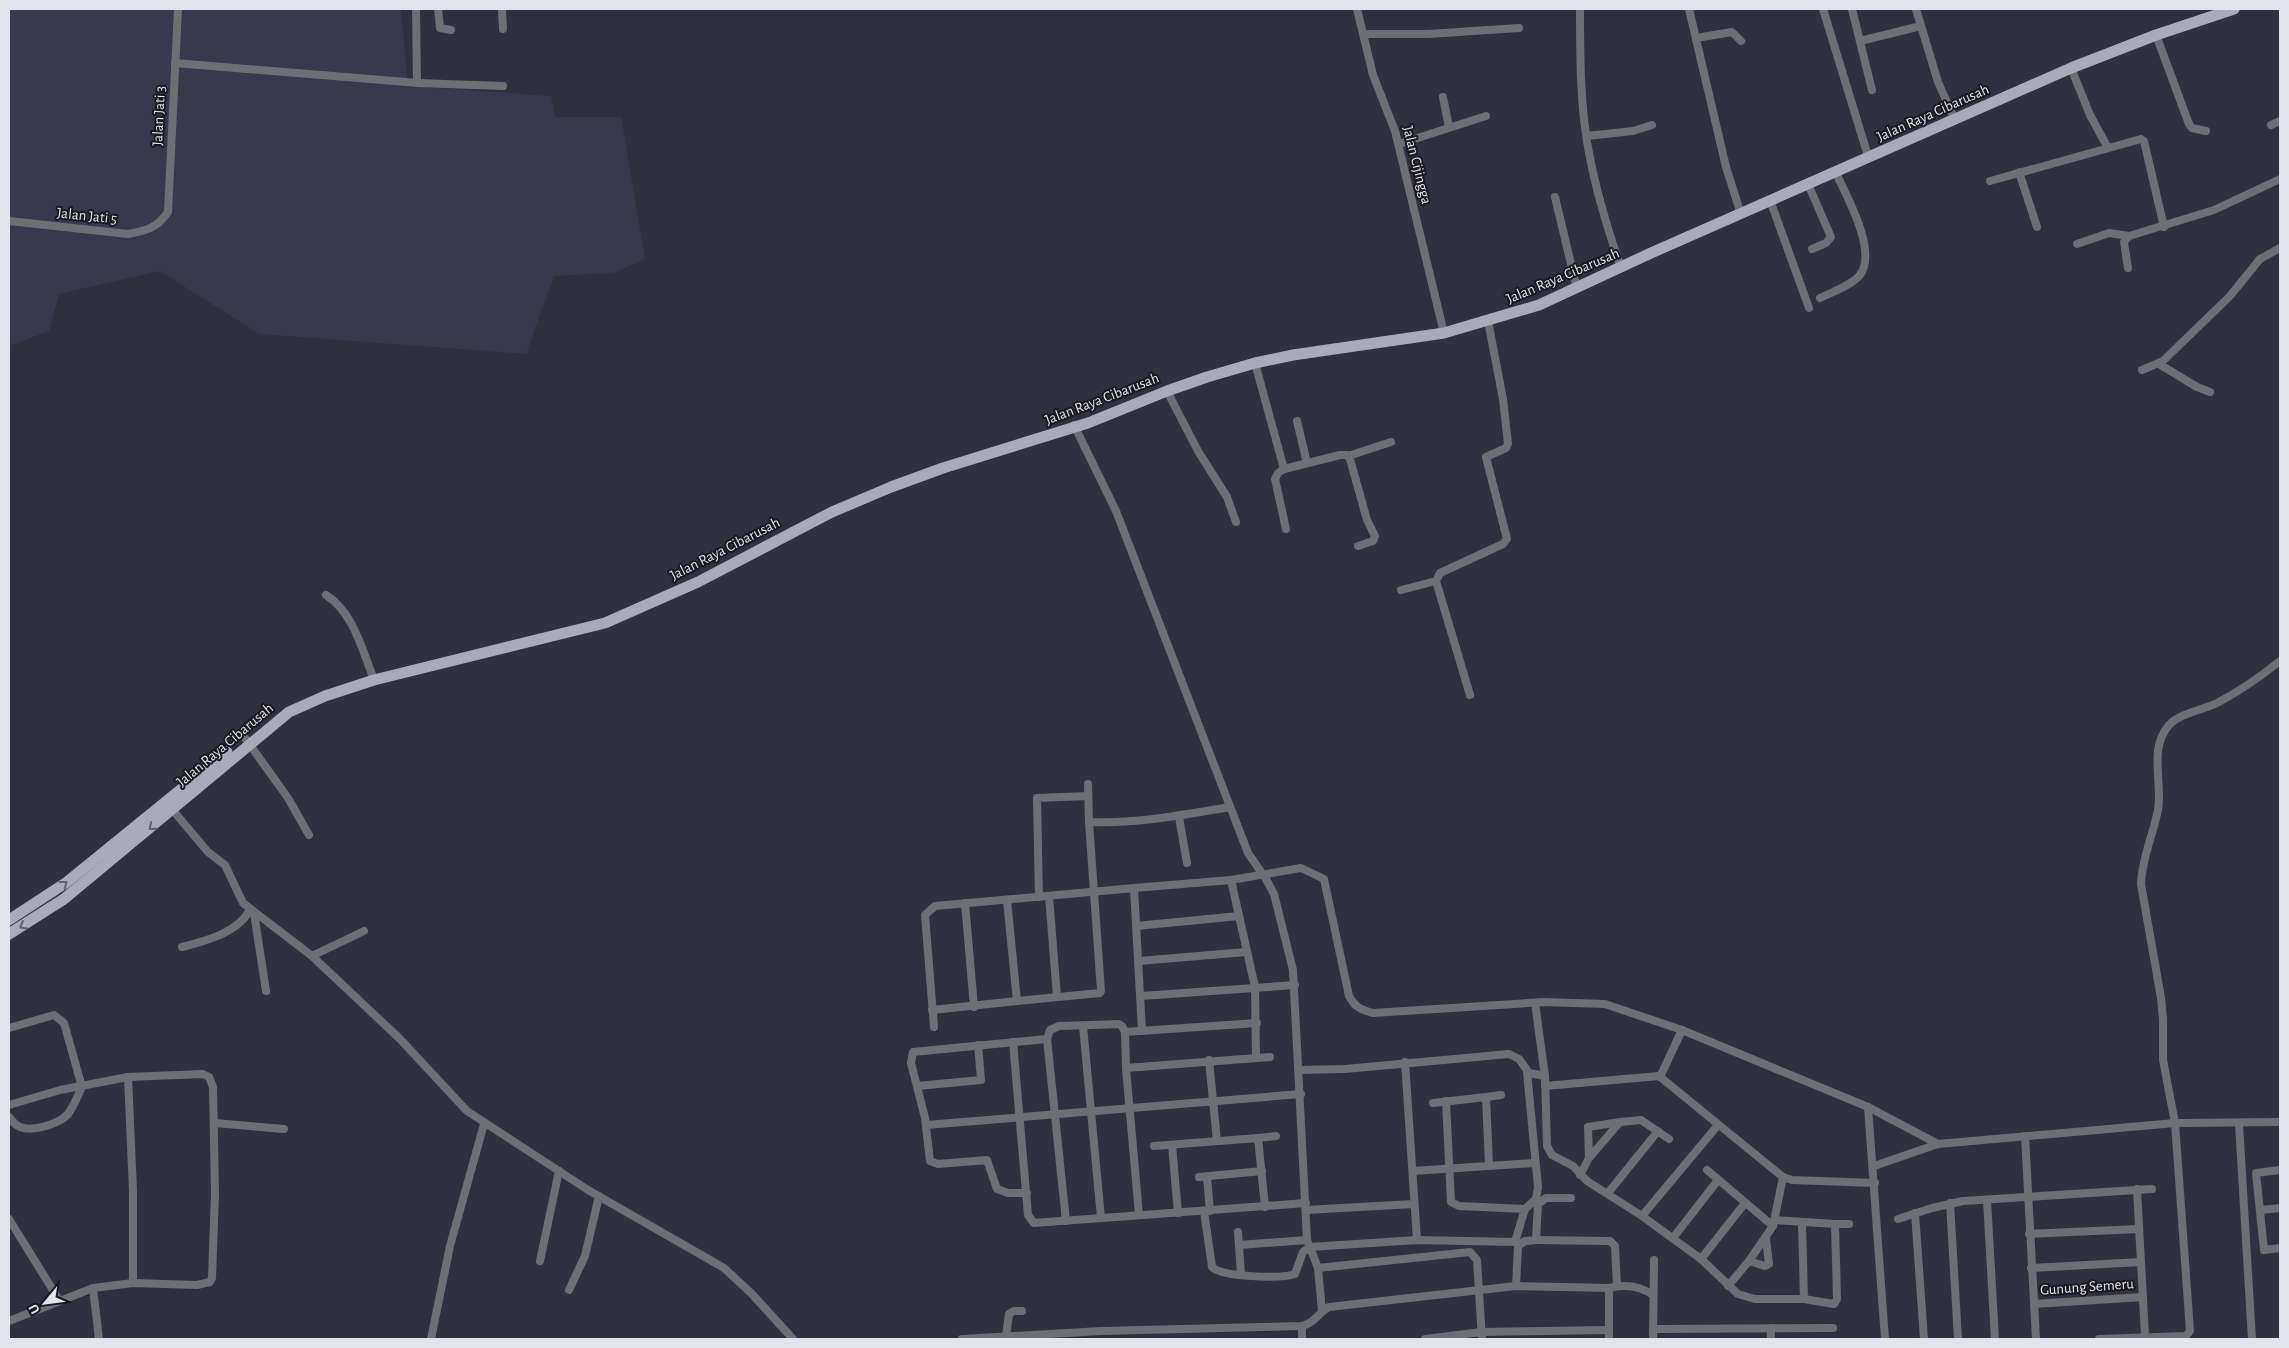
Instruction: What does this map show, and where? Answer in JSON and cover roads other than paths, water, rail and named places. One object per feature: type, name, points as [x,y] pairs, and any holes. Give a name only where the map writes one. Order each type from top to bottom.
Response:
[{"type":"main road","name":"Jalan Raya Cibarusah","points":[[248,740],[289,712],[349,687],[605,623],[698,582],[815,520],[891,486],[1088,422],[1167,390],[1255,363],[1444,331],[1488,321],[1539,305],[2110,49],[2224,9]]},
{"type":"main road","name":"Jalan Raya Cibarusah","points":[[1108,414],[1166,388],[1254,360],[1444,331],[1521,309],[1740,210],[2072,68],[2156,35],[2234,9]]},
{"type":"main road","name":"Jalan Raya Cibarusah","points":[[9,934],[64,899],[169,806],[248,740],[294,706],[328,691],[373,677],[604,620],[696,579],[780,534],[868,492],[941,464],[1075,426]]},
{"type":"main road","name":"Jalan Raya Cibarusah","points":[[9,920],[67,882],[169,806]]},
{"type":"street","name":"Jalan Jati 3","points":[[160,223],[168,212],[178,9]]},
{"type":"street","points":[[416,9],[416,78],[419,83]]},
{"type":"street","points":[[438,9],[440,28],[451,30]]},
{"type":"street","points":[[502,9],[503,29]]},
{"type":"street","name":"Jalan Cijingga","points":[[1357,9],[1373,75],[1398,144],[1444,331]]},
{"type":"street","points":[[1580,9],[1581,57],[1587,136],[1604,213],[1620,264]]},
{"type":"street","points":[[1689,9],[1726,167],[1740,210]]},
{"type":"street","points":[[1823,9],[1862,159]]},
{"type":"street","points":[[1852,9],[1872,90]]},
{"type":"street","points":[[1916,9],[1938,82],[1954,118]]},
{"type":"street","points":[[1860,41],[1921,26]]},
{"type":"street","points":[[1363,34],[1428,34],[1519,28]]},
{"type":"street","points":[[1696,38],[1732,32],[1741,41]]},
{"type":"street","points":[[2156,35],[2189,124],[2192,128],[2206,131]]},
{"type":"street","points":[[175,63],[419,83],[504,86]]},
{"type":"street","points":[[2072,68],[2090,115],[2108,148]]},
{"type":"street","points":[[1443,97],[1449,127]]},
{"type":"street","points":[[1398,144],[1486,116]]},
{"type":"street","points":[[2271,124],[2280,121]]},
{"type":"street","points":[[1587,136],[1633,131],[1652,125]]},
{"type":"street","points":[[1990,181],[2139,139],[2144,141],[2164,227]]},
{"type":"street","points":[[2019,172],[2037,227]]},
{"type":"street","points":[[1820,298],[1855,279],[1864,266],[1864,241],[1836,173]]},
{"type":"street","points":[[2077,244],[2109,232],[2129,236],[2164,227],[2214,210],[2280,179]]},
{"type":"street","points":[[1808,184],[1831,237],[1826,243],[1812,249]]},
{"type":"street","points":[[1555,197],[1576,285]]},
{"type":"street","points":[[1770,200],[1809,308]]},
{"type":"street","name":"Jalan Jati 5","points":[[9,221],[128,234],[145,231],[160,223]]},
{"type":"street","points":[[2128,268],[2124,242],[2129,236]]},
{"type":"street","points":[[2142,370],[2159,364],[2230,296],[2260,259],[2280,248]]},
{"type":"street","points":[[1470,695],[1436,581],[1440,573],[1503,544],[1507,539],[1486,457],[1506,448],[1508,444],[1503,399],[1488,321]]},
{"type":"street","points":[[1255,363],[1284,469]]},
{"type":"street","points":[[2159,364],[2197,387],[2210,392]]},
{"type":"street","points":[[1167,390],[1198,451],[1226,497],[1236,522]]},
{"type":"street","points":[[1297,421],[1307,463]]},
{"type":"street","points":[[1075,426],[1116,510],[1230,807],[1251,859],[1272,889],[1282,922],[1295,985],[1295,1038],[1301,1094],[1309,1244],[1318,1268],[1322,1311]]},
{"type":"street","points":[[1286,529],[1275,479],[1278,473],[1284,469],[1340,455],[1348,456],[1391,442]]},
{"type":"street","points":[[1348,456],[1368,520],[1375,536],[1373,541],[1358,546]]},
{"type":"street","points":[[1401,590],[1436,581]]},
{"type":"street","points":[[326,595],[335,600],[348,617],[373,677]]},
{"type":"street","points":[[2098,1339],[2186,1336],[2190,1331],[2175,1123],[2163,1060],[2164,1019],[2141,884],[2142,868],[2158,810],[2158,750],[2163,734],[2170,724],[2232,695],[2280,661]]},
{"type":"street","points":[[248,740],[288,798],[309,835]]},
{"type":"street","points":[[932,1010],[1100,993],[1088,784]]},
{"type":"street","points":[[1039,896],[1037,798],[1088,796]]},
{"type":"street","points":[[169,806],[208,852],[225,865],[240,897],[252,911],[284,933],[312,956],[400,1039],[462,1106],[484,1124],[599,1196],[724,1268],[751,1293],[793,1339]]},
{"type":"street","points":[[1089,822],[1133,822],[1180,817],[1230,807]]},
{"type":"street","points":[[1180,817],[1186,863]]},
{"type":"street","points":[[934,1028],[925,915],[935,906],[1049,896],[1093,890],[1231,880],[1302,868],[1324,879],[1349,996],[1362,1011],[1373,1013],[1535,1003],[1604,1004],[1682,1030],[1868,1107],[1938,1144]]},
{"type":"street","points":[[1231,880],[1255,987],[1256,1056]]},
{"type":"street","points":[[1134,888],[1142,1031]]},
{"type":"street","points":[[1049,896],[1057,997]]},
{"type":"street","points":[[1007,900],[1017,1001]]},
{"type":"street","points":[[965,903],[974,1007]]},
{"type":"street","points":[[182,947],[206,940],[238,925],[252,911]]},
{"type":"street","points":[[252,911],[266,991]]},
{"type":"street","points":[[1136,926],[1239,916]]},
{"type":"street","points":[[312,956],[364,932]]},
{"type":"street","points":[[1139,961],[1246,952]]},
{"type":"street","points":[[1141,996],[1295,985]]},
{"type":"street","points":[[1535,1003],[1546,1086],[1547,1146],[1552,1155],[1573,1166],[1580,1175],[1642,1216],[1701,1259],[1734,1292],[1744,1297],[1804,1299],[1832,1305],[1837,1301],[1835,1224]]},
{"type":"street","points":[[9,1028],[54,1014],[60,1017],[64,1023],[82,1087],[67,1115],[48,1125],[27,1128],[19,1127],[9,1117]]},
{"type":"street","points":[[1125,1032],[1257,1023]]},
{"type":"street","points":[[1066,1221],[1047,1039],[1048,1033],[1052,1028],[1119,1024],[1124,1028],[1139,1215]]},
{"type":"street","points":[[1083,1026],[1101,1218]]},
{"type":"street","points":[[1660,1077],[1682,1030]]},
{"type":"street","points":[[1027,1193],[1008,1193],[997,1189],[987,1160],[932,1162],[928,1157],[926,1125],[911,1064],[913,1052],[1047,1039]]},
{"type":"street","points":[[1013,1042],[1028,1215],[1034,1223],[1265,1207],[1414,1204]]},
{"type":"street","points":[[917,1086],[981,1080],[978,1045]]},
{"type":"street","points":[[1299,1070],[1320,1071],[1509,1054],[1519,1059],[1527,1072],[1537,1196],[1533,1204],[1525,1209],[1454,1205],[1450,1198],[1446,1101]]},
{"type":"street","points":[[1126,1068],[1256,1056],[1270,1057]]},
{"type":"street","points":[[1209,1060],[1217,1141]]},
{"type":"street","points":[[1405,1062],[1417,1240]]},
{"type":"street","points":[[1527,1072],[1545,1076]]},
{"type":"street","points":[[9,1105],[43,1095],[128,1077],[203,1074],[209,1076],[213,1087],[214,1123],[212,1278],[206,1284],[133,1283],[93,1288],[9,1321]]},
{"type":"street","points":[[1546,1086],[1645,1075],[1660,1077],[1783,1177],[1792,1180],[1875,1184]]},
{"type":"street","points":[[128,1077],[134,1191],[133,1283]]},
{"type":"street","points":[[926,1125],[1301,1094]]},
{"type":"street","points":[[1434,1102],[1501,1096]]},
{"type":"street","points":[[1486,1098],[1488,1166]]},
{"type":"street","points":[[1868,1107],[1874,1166],[1885,1339]]},
{"type":"street","points":[[1589,1158],[1588,1127],[1641,1120],[1669,1139]]},
{"type":"street","points":[[1580,1175],[1589,1158],[1620,1122]]},
{"type":"street","points":[[1874,1166],[1938,1144],[2175,1123],[2239,1124],[2280,1122]]},
{"type":"street","points":[[214,1123],[284,1129]]},
{"type":"street","points":[[432,1339],[449,1248],[484,1124]]},
{"type":"street","points":[[1642,1216],[1718,1124]]},
{"type":"street","points":[[2239,1124],[2252,1339]]},
{"type":"street","points":[[1608,1193],[1658,1131]]},
{"type":"street","points":[[1154,1146],[1276,1136]]},
{"type":"street","points":[[2025,1136],[2036,1339]]},
{"type":"street","points":[[1258,1138],[1265,1207]]},
{"type":"street","points":[[1172,1145],[1178,1212]]},
{"type":"street","points":[[1413,1171],[1535,1163]]},
{"type":"street","points":[[1707,1170],[1745,1203],[1775,1223],[1849,1224]]},
{"type":"street","points":[[2280,1170],[2256,1173],[2264,1250],[2280,1248]]},
{"type":"street","points":[[540,1260],[559,1171]]},
{"type":"street","points":[[1262,1171],[1203,1177],[1212,1267],[1218,1272],[1241,1274],[1257,1278],[1293,1275],[1298,1270],[1305,1249],[1309,1244]]},
{"type":"street","points":[[1728,1286],[1750,1261],[1775,1223],[1783,1177]]},
{"type":"street","points":[[1673,1238],[1718,1180]]},
{"type":"street","points":[[2137,1189],[2145,1336]]},
{"type":"street","points":[[1898,1219],[1950,1203],[2028,1196],[2152,1189]]},
{"type":"street","points":[[569,1290],[585,1256],[599,1196]]},
{"type":"street","points":[[1536,1240],[1540,1201],[1546,1198],[1571,1198]]},
{"type":"street","points":[[1987,1200],[1995,1339]]},
{"type":"street","points":[[1701,1259],[1745,1203]]},
{"type":"street","points":[[1950,1203],[1958,1339]]},
{"type":"street","points":[[2260,1210],[2280,1208]]},
{"type":"street","points":[[1240,1245],[1417,1240],[1513,1243],[1517,1240],[1525,1209]]},
{"type":"street","points":[[1915,1213],[1924,1339]]},
{"type":"street","points":[[9,1219],[60,1300]]},
{"type":"street","points":[[1802,1222],[1804,1299]]},
{"type":"street","points":[[2029,1234],[2139,1229]]},
{"type":"street","points":[[1238,1232],[1241,1274]]},
{"type":"street","points":[[1750,1261],[1765,1266],[1769,1264],[1766,1239]]},
{"type":"street","points":[[1516,1286],[1518,1246],[1525,1241],[1610,1240],[1615,1246],[1609,1339]]},
{"type":"street","points":[[1318,1268],[1470,1252],[1478,1260],[1482,1335]]},
{"type":"street","points":[[1654,1260],[1654,1339]]},
{"type":"street","points":[[2031,1268],[2141,1262]]},
{"type":"street","points":[[962,1339],[1302,1326],[1314,1321],[1322,1311],[1338,1306],[1480,1288],[1516,1286],[1638,1288],[1653,1295]]},
{"type":"street","points":[[93,1288],[99,1339]]},
{"type":"street","name":"Gunung Semeru","points":[[2034,1304],[2143,1297]]},
{"type":"street","points":[[1006,1336],[1009,1314],[1014,1311],[1022,1311]]},
{"type":"street","points":[[1302,1326],[1302,1339]]},
{"type":"street","points":[[1771,1328],[1771,1339]]},
{"type":"street","points":[[1654,1329],[1833,1328]]},
{"type":"street","points":[[1425,1339],[1609,1330]]}]
